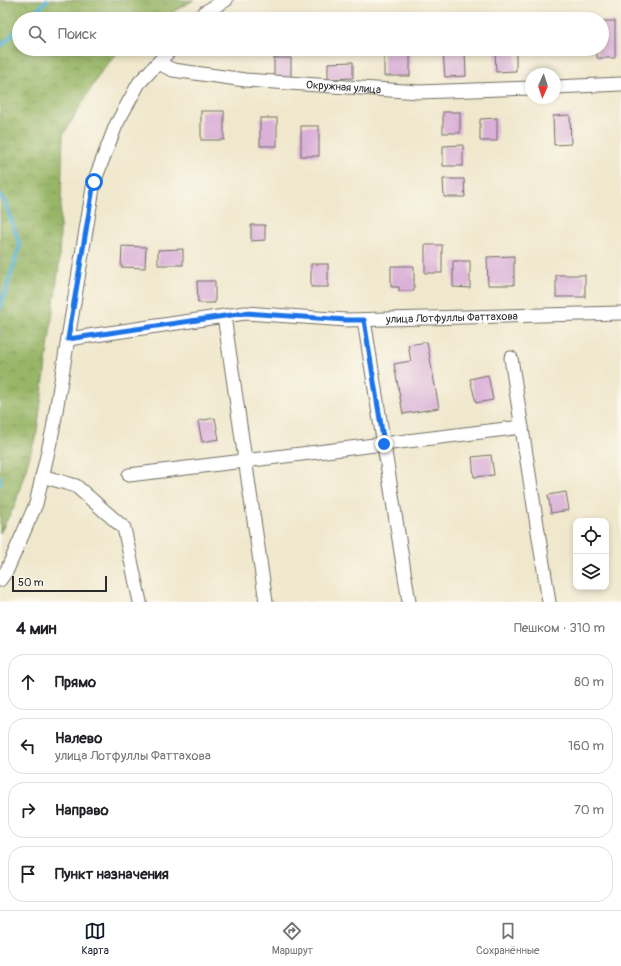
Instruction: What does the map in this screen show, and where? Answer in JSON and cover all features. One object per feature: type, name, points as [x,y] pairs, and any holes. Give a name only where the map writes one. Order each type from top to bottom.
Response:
[{"type":"street","points":[[205,12],[226,0]]},
{"type":"street","points":[[0,580],[7,570],[36,504],[53,429],[94,182],[116,125],[138,83],[164,56]]},
{"type":"street","name":"Окружная улица","points":[[158,63],[173,70],[245,80],[419,92],[525,88]]},
{"type":"street","points":[[561,87],[621,84]]},
{"type":"street","name":"улица Лотфуллы Фаттахова","points":[[68,339],[245,313],[346,320],[621,313]]},
{"type":"street","points":[[224,316],[266,602]]},
{"type":"street","points":[[364,320],[409,602]]},
{"type":"street","points":[[511,358],[549,602]]},
{"type":"street","points":[[129,474],[522,427]]},
{"type":"street","points":[[42,476],[76,486],[124,528],[140,602]]},
{"type":"green space","points":[[0,0],[194,0],[173,12],[12,12],[12,56],[115,56],[101,72],[63,135],[59,265],[37,432],[15,505],[0,533]]},
{"type":"building","points":[[609,21],[615,21],[615,58],[597,58],[597,56],[609,56]]},
{"type":"building","points":[[384,56],[410,56],[410,76],[384,76]]},
{"type":"building","points":[[443,56],[465,56],[466,76],[445,77]]},
{"type":"building","points":[[495,56],[516,56],[516,71],[496,72]]},
{"type":"building","points":[[274,58],[291,58],[291,80],[274,80]]},
{"type":"building","points":[[353,62],[353,78],[328,79],[328,63]]},
{"type":"building","points":[[201,111],[224,111],[224,140],[201,140]]},
{"type":"building","points":[[443,112],[460,112],[460,133],[443,133]]},
{"type":"building","points":[[570,115],[571,144],[554,145],[553,116]]},
{"type":"building","points":[[260,118],[277,118],[277,146],[260,146]]},
{"type":"building","points":[[497,118],[497,141],[480,141],[480,119]]},
{"type":"building","points":[[301,126],[319,126],[319,156],[301,156]]},
{"type":"building","points":[[463,145],[463,166],[443,166],[443,146]]},
{"type":"building","points":[[443,179],[464,179],[465,197],[444,197]]},
{"type":"building","points":[[251,225],[265,225],[265,240],[251,241]]},
{"type":"building","points":[[425,245],[442,245],[442,273],[425,273]]},
{"type":"building","points":[[122,246],[146,247],[145,268],[121,267]]},
{"type":"building","points":[[183,249],[183,265],[158,265],[158,250]]},
{"type":"building","points":[[514,256],[514,285],[488,285],[487,257]]},
{"type":"building","points":[[453,261],[470,261],[470,288],[453,287]]},
{"type":"building","points":[[311,264],[328,264],[328,287],[311,287]]},
{"type":"building","points":[[391,266],[414,266],[414,291],[399,291],[399,287],[391,287]]},
{"type":"building","points":[[556,275],[585,275],[585,297],[556,297]]},
{"type":"building","points":[[197,281],[215,281],[215,303],[198,303]]},
{"type":"building","points":[[427,342],[439,408],[403,414],[394,364],[411,361],[408,345]]},
{"type":"building","points":[[488,375],[493,400],[476,403],[470,379]]},
{"type":"building","points":[[215,418],[219,439],[202,442],[198,421]]},
{"type":"building","points":[[491,455],[494,475],[474,477],[472,457]]},
{"type":"building","points":[[566,492],[569,510],[551,513],[548,495]]},
{"type":"waterway","points":[[35,12],[47,0]]},
{"type":"waterway","points":[[0,47],[12,35]]},
{"type":"waterway","points":[[0,194],[5,202],[20,245],[0,309]]},
{"type":"waterway","points":[[0,477],[0,484]]},
{"type":"route","points":[[94,182],[68,339],[245,313],[364,320],[384,444]]}]
